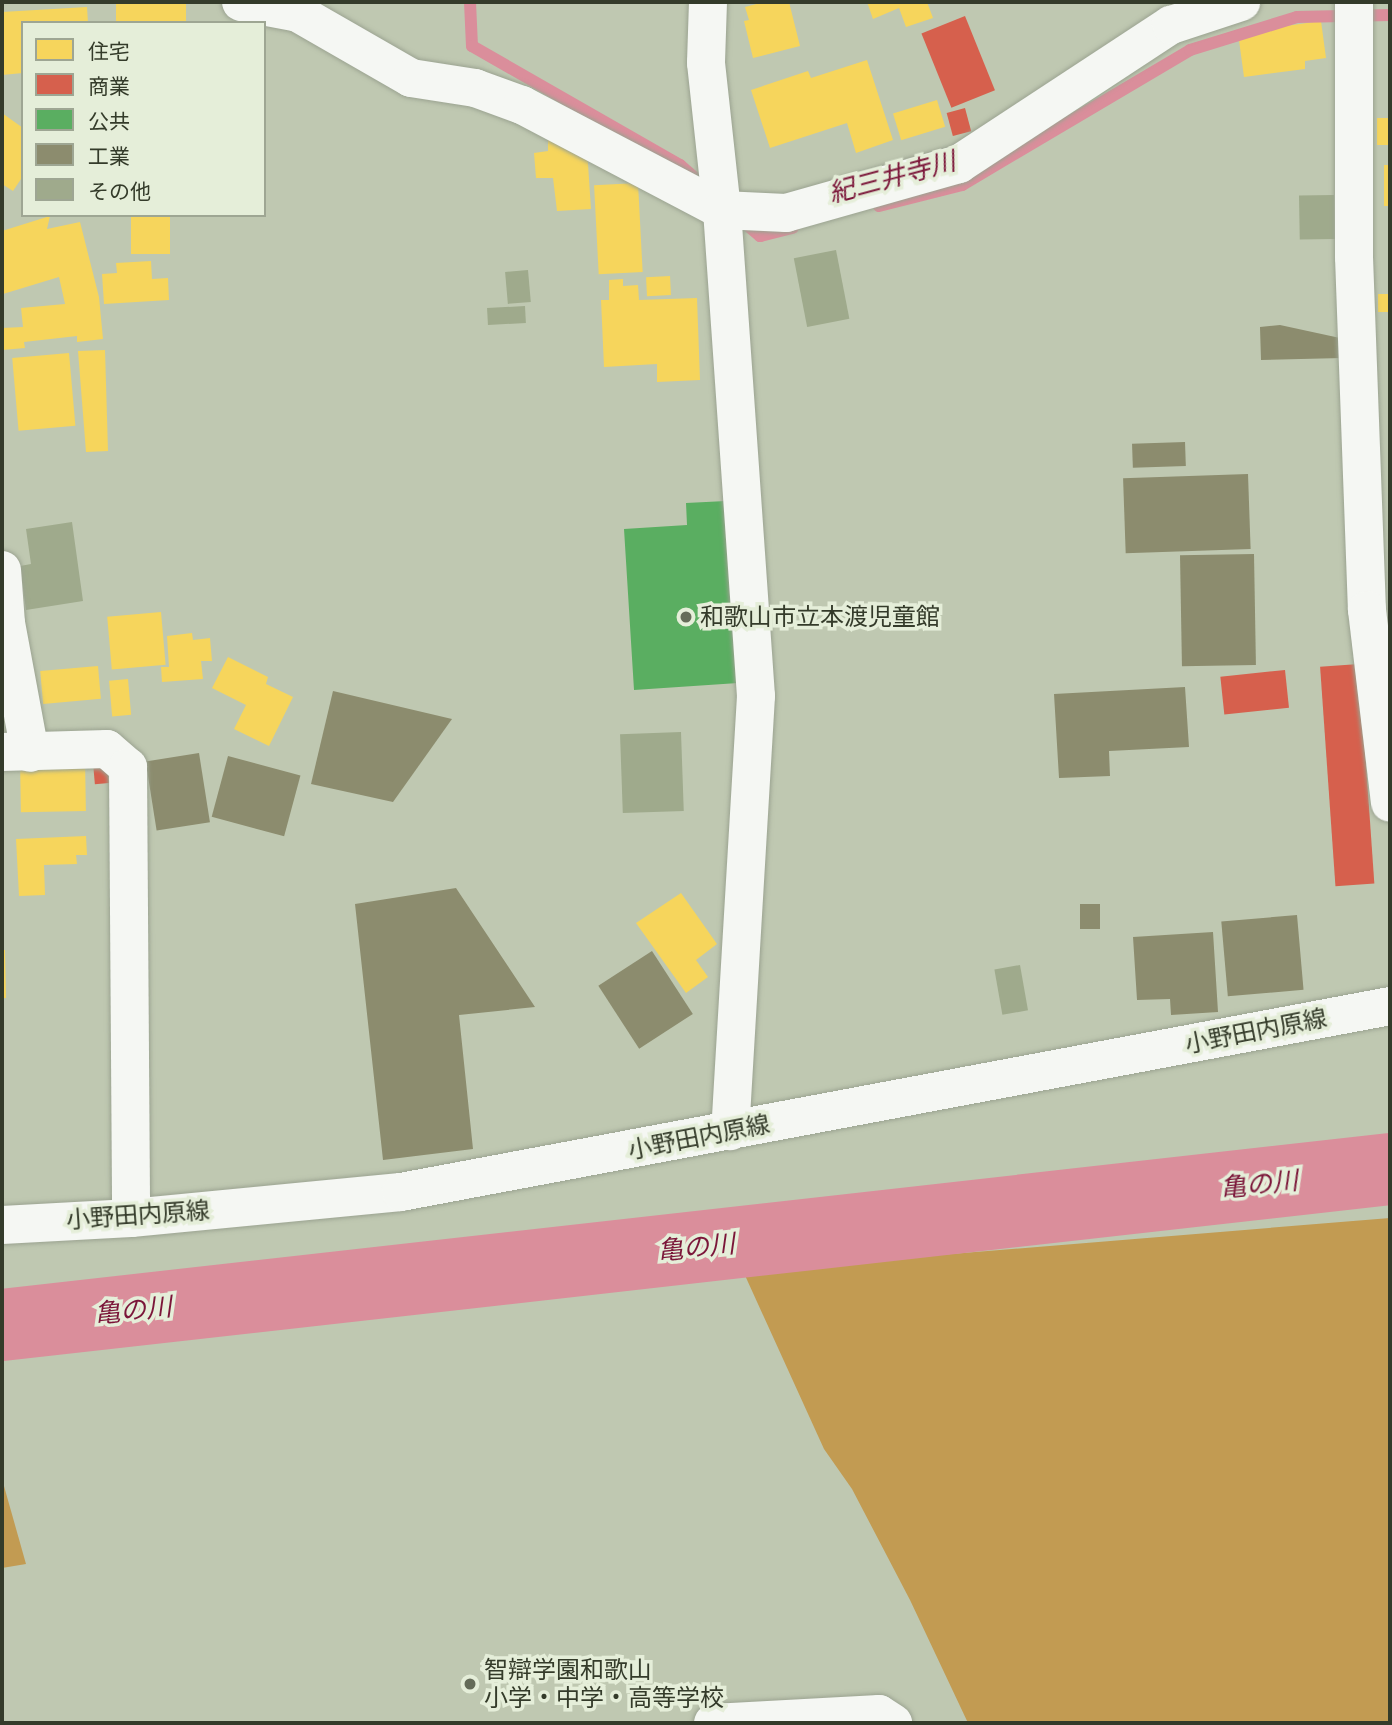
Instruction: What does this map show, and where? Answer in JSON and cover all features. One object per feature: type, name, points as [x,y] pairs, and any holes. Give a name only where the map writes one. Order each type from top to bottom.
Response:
[{"type":"street","points":[[241,2],[298,13],[411,78],[475,88],[522,105],[722,210],[786,213],[959,164],[1171,25],[1241,2]]},
{"type":"street","points":[[708,2],[706,63],[722,210],[757,696],[730,1131]]},
{"type":"street","points":[[1354,2],[1354,257],[1367,610],[1390,803]]},
{"type":"street","points":[[2,570],[16,752],[107,750],[128,767],[131,1217]]},
{"type":"street","name":"小野田内原線","points":[[2,1225],[131,1217],[401,1192],[1390,1006]]},
{"type":"street","points":[[713,1723],[879,1714],[893,1723]]},
{"type":"shaded area","points":[[1390,1218],[1390,1723],[968,1723],[910,1600],[852,1489],[824,1449],[743,1271]]},
{"type":"shaded area","points":[[2,1479],[26,1564],[2,1568]]},
{"type":"building: 住宅","points":[[116,2],[186,2],[186,21],[116,21]]},
{"type":"building: 住宅","points":[[764,2],[789,2],[800,46],[753,58],[744,21],[749,20],[745,7]]},
{"type":"building: 住宅","points":[[867,2],[927,2],[933,18],[906,27],[899,8],[873,19]]},
{"type":"building: 住宅","points":[[87,7],[88,21],[21,21],[21,73],[2,75],[2,12]]},
{"type":"building: 住宅","points":[[1321,21],[1326,58],[1305,61],[1305,69],[1244,77],[1238,33]]},
{"type":"building: 住宅","points":[[867,60],[893,140],[856,153],[847,123],[770,148],[751,90],[808,71],[811,78]]},
{"type":"building: 住宅","points":[[937,100],[945,127],[901,140],[893,113]]},
{"type":"building: 住宅","points":[[2,113],[21,127],[21,179],[13,191],[2,184]]},
{"type":"building: 住宅","points":[[1377,118],[1390,118],[1390,145],[1377,145]]},
{"type":"building: 住宅","points":[[548,138],[587,149],[591,209],[557,211],[553,178],[536,178],[534,153],[548,151]]},
{"type":"building: 住宅","points":[[1384,165],[1390,165],[1390,206],[1384,206]]},
{"type":"building: 住宅","points":[[638,183],[643,272],[599,274],[594,185]]},
{"type":"building: 住宅","points":[[47,217],[50,217],[47,229],[80,222],[99,297],[103,339],[77,342],[77,336],[24,342],[25,348],[2,350],[2,328],[23,327],[21,308],[65,304],[59,277],[3,294],[2,231]]},
{"type":"building: 住宅","points":[[131,217],[170,217],[170,254],[131,254]]},
{"type":"building: 住宅","points":[[151,261],[152,279],[168,278],[169,300],[104,304],[102,274],[117,273],[116,263]]},
{"type":"building: 住宅","points":[[670,276],[671,295],[647,296],[646,277]]},
{"type":"building: 住宅","points":[[623,279],[623,286],[638,285],[639,300],[697,298],[700,380],[657,382],[657,364],[604,367],[601,300],[609,300],[609,280]]},
{"type":"building: 住宅","points":[[1378,294],[1390,294],[1390,312],[1378,312]]},
{"type":"building: 住宅","points":[[105,350],[108,451],[86,452],[78,351]]},
{"type":"building: 住宅","points":[[69,353],[75,426],[19,431],[12,358]]},
{"type":"building: 住宅","points":[[161,612],[166,665],[112,670],[107,617]]},
{"type":"building: 住宅","points":[[192,633],[193,640],[210,638],[212,661],[201,661],[203,679],[162,682],[161,667],[169,667],[167,636]]},
{"type":"building: 住宅","points":[[228,657],[268,677],[266,684],[293,697],[269,746],[234,729],[246,705],[212,688]]},
{"type":"building: 住宅","points":[[98,666],[101,699],[43,704],[40,671]]},
{"type":"building: 住宅","points":[[128,679],[131,715],[112,717],[109,681]]},
{"type":"building: 住宅","points":[[85,759],[86,811],[21,812],[20,760]]},
{"type":"building: 住宅","points":[[86,836],[87,855],[76,855],[77,864],[44,865],[45,895],[19,896],[16,839]]},
{"type":"building: 住宅","points":[[681,893],[717,944],[696,960],[708,977],[686,993],[636,923]]},
{"type":"building: 住宅","points":[[2,950],[5,950],[6,998],[2,998]]},
{"type":"building: 商業","points":[[965,16],[995,90],[951,108],[921,34]]},
{"type":"building: 商業","points":[[965,108],[971,131],[953,136],[947,113]]},
{"type":"building: 商業","points":[[1359,664],[1374,883],[1335,886],[1320,667]]},
{"type":"building: 商業","points":[[1285,670],[1289,708],[1224,715],[1220,677]]},
{"type":"building: 商業","points":[[107,762],[109,783],[95,784],[93,763]]},
{"type":"building: 公共","points":[[726,501],[738,683],[634,690],[624,529],[687,525],[686,503]]},
{"type":"building: 工業","points":[[1280,325],[1340,338],[1342,358],[1261,360],[1260,327]]},
{"type":"building: 工業","points":[[1185,442],[1186,466],[1133,468],[1132,444]]},
{"type":"building: 工業","points":[[1248,474],[1251,549],[1126,553],[1123,478]]},
{"type":"building: 工業","points":[[1254,554],[1256,665],[1182,666],[1180,555]]},
{"type":"building: 工業","points":[[1185,687],[1189,747],[1109,751],[1110,776],[1059,778],[1054,694]]},
{"type":"building: 工業","points":[[333,691],[452,719],[393,802],[311,784]]},
{"type":"building: 工業","points":[[199,753],[210,822],[157,831],[146,761]]},
{"type":"building: 工業","points":[[228,756],[300,775],[284,836],[212,817]]},
{"type":"building: 工業","points":[[456,888],[535,1007],[459,1015],[473,1149],[383,1160],[355,904]]},
{"type":"building: 工業","points":[[1080,904],[1100,904],[1100,929],[1080,929]]},
{"type":"building: 工業","points":[[1297,915],[1304,990],[1228,996],[1221,922]]},
{"type":"building: 工業","points":[[1213,932],[1218,1012],[1171,1015],[1170,999],[1137,1000],[1133,937]]},
{"type":"building: 工業","points":[[652,951],[693,1014],[639,1049],[598,986]]},
{"type":"building: その他","points":[[1334,195],[1335,239],[1300,240],[1299,196]]},
{"type":"building: その他","points":[[836,250],[849,319],[807,327],[794,258]]},
{"type":"building: その他","points":[[528,270],[531,302],[508,304],[505,272]]},
{"type":"building: その他","points":[[525,306],[526,323],[488,325],[487,308]]},
{"type":"building: その他","points":[[72,522],[83,601],[26,610],[20,566],[31,564],[26,529]]},
{"type":"building: その他","points":[[681,732],[684,811],[623,813],[620,734]]},
{"type":"building: その他","points":[[1020,965],[1028,1010],[1002,1015],[994,970]]},
{"type":"waterway","name":"紀三井寺川","points":[[470,2],[472,46],[680,165],[694,177]]},
{"type":"waterway","name":"紀三井寺川","points":[[879,206],[962,185],[1190,50],[1297,17],[1390,15]]},
{"type":"waterway","name":"紀三井寺川","points":[[741,220],[760,236],[793,228]]},
{"type":"waterway","name":"亀の川","points":[[2,1325],[1390,1169]]},
{"type":"place","name":"和歌山市立本渡児童館","points":[[686,617]]},
{"type":"place","name":"智辯学園和歌山 小学・中学・高等学校","points":[[470,1684]]}]
